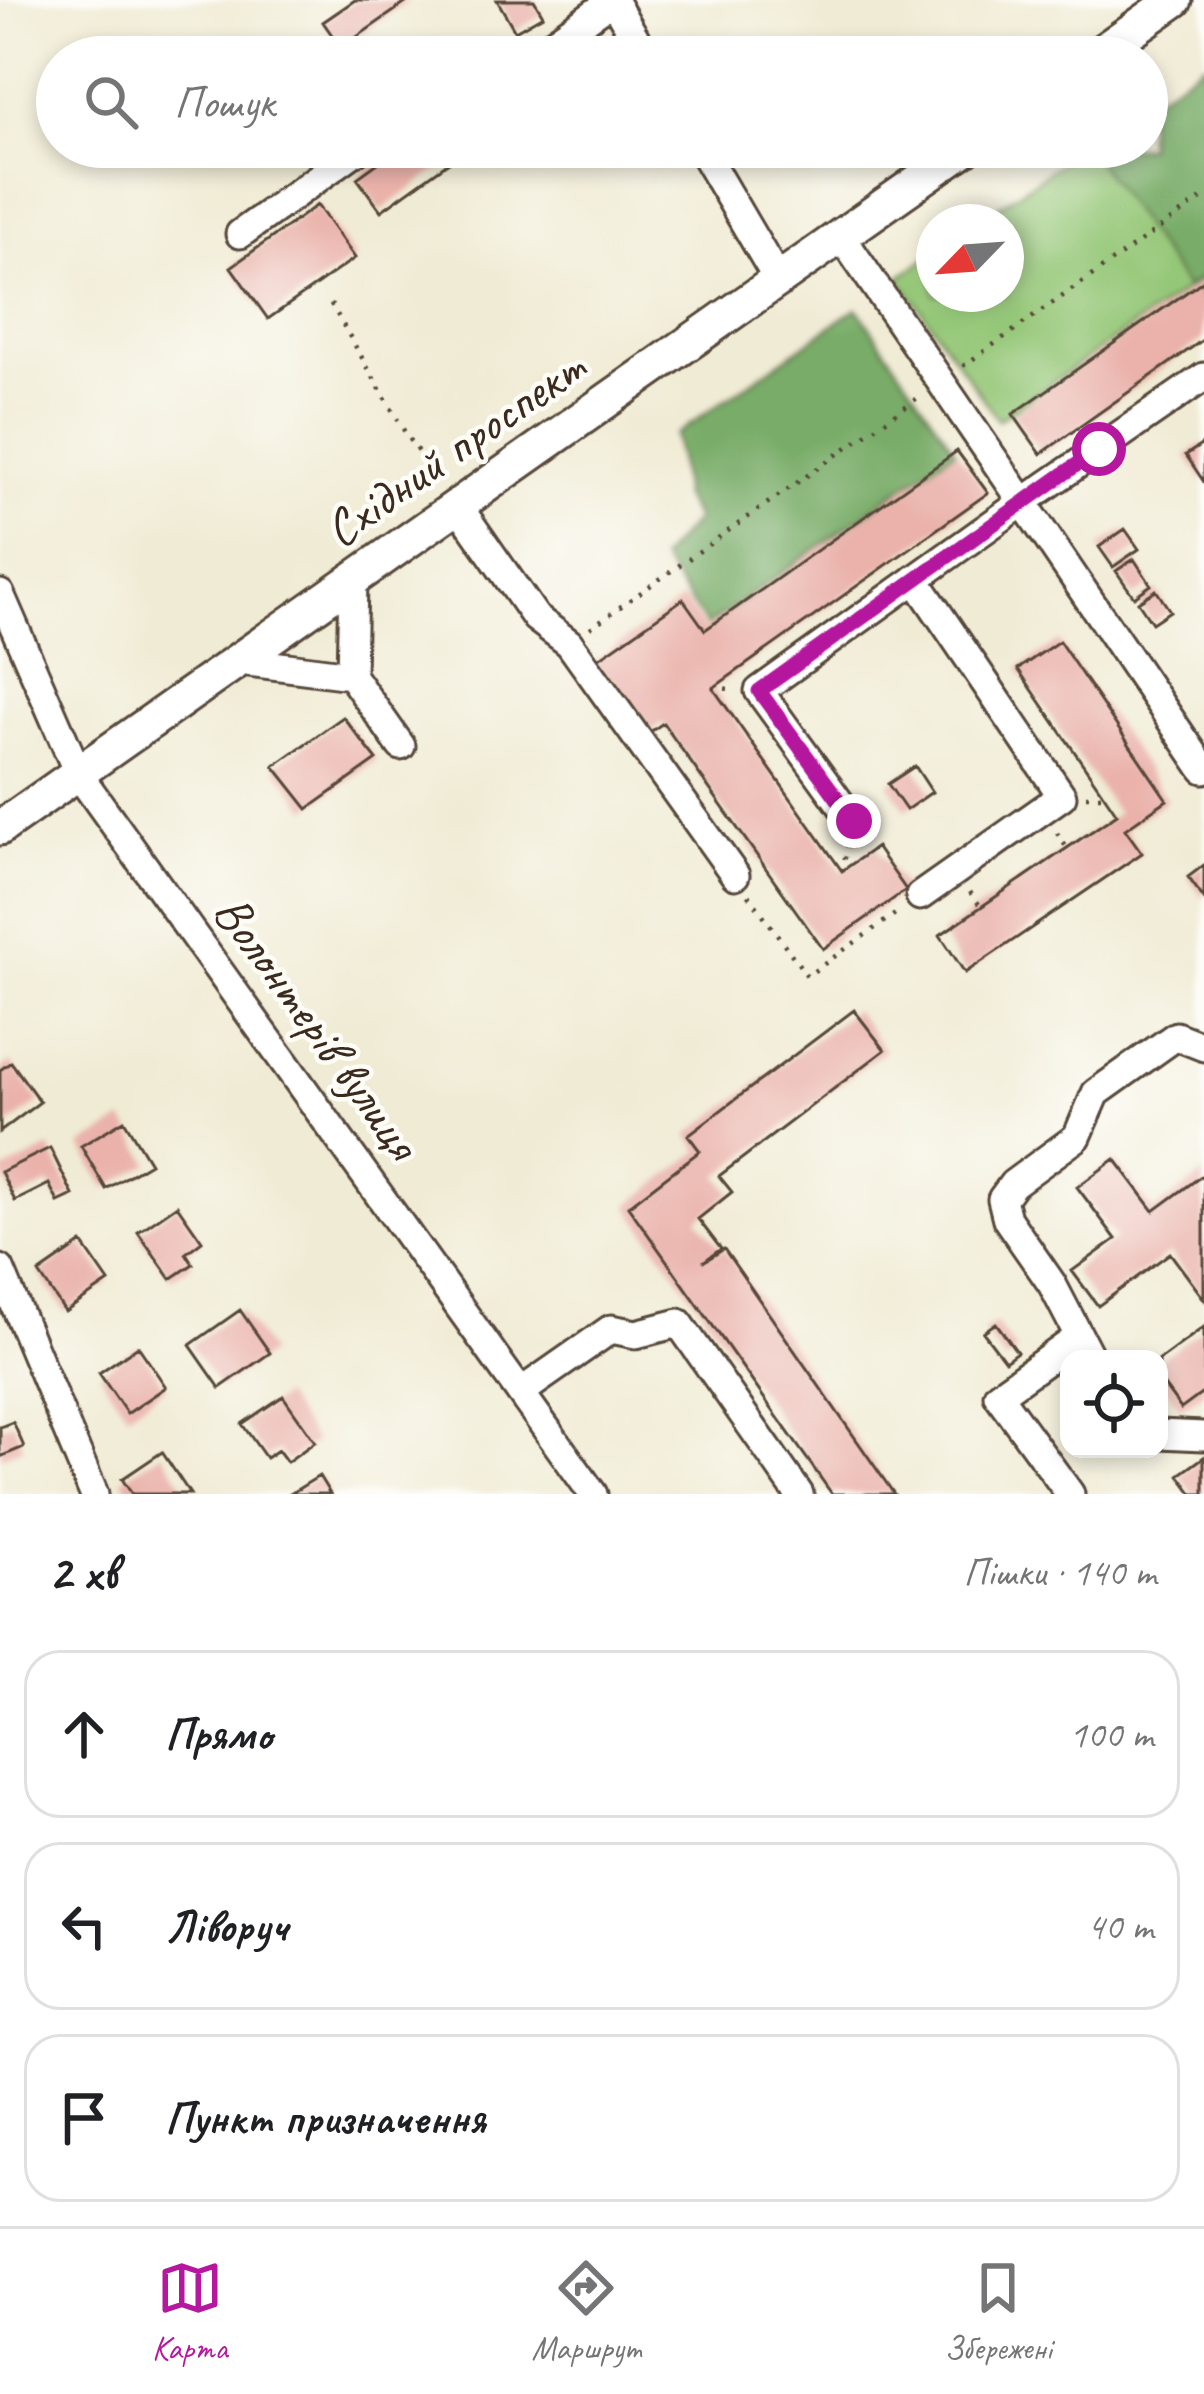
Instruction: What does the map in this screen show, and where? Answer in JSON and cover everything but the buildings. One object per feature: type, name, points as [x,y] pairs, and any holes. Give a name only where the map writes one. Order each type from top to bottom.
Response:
[{"type":"main road","points":[[1124,36],[1175,0]]},
{"type":"main road","name":"Східний проспект","points":[[0,829],[938,168]]},
{"type":"street","points":[[562,36],[613,0],[634,36]]},
{"type":"street","points":[[240,234],[332,168]]},
{"type":"street","points":[[712,168],[778,280]]},
{"type":"street","points":[[842,236],[1204,769]]},
{"type":"street","points":[[854,821],[759,691],[1204,377]]},
{"type":"street","points":[[458,506],[536,618],[568,643],[735,875]]},
{"type":"street","points":[[915,579],[1063,796],[920,896]]},
{"type":"street","points":[[353,581],[351,675],[401,746]]},
{"type":"street","name":"Волонтерів вулиця","points":[[0,594],[79,775],[593,1494]]},
{"type":"street","points":[[239,661],[351,675]]},
{"type":"street","points":[[1070,1494],[998,1395],[1084,1349],[1052,1284],[1007,1219],[1003,1199],[1013,1184],[1077,1137],[1096,1093],[1176,1036],[1204,1047]]},
{"type":"street","points":[[0,1269],[94,1494]]},
{"type":"street","points":[[521,1392],[611,1329],[637,1334],[679,1323],[799,1494]]},
{"type":"street","points":[[1168,1434],[1204,1436]]},
{"type":"path","points":[[568,643],[1204,197]]},
{"type":"path","points":[[331,304],[410,441],[458,506]]},
{"type":"path","points":[[735,875],[807,976],[920,896]]},
{"type":"green space","points":[[1204,63],[1204,276],[1186,288],[1102,168],[1168,168],[1168,88]]},
{"type":"green space","points":[[1204,64],[1204,277],[998,420],[923,312],[1024,312],[1024,204],[1002,204],[1053,168],[1168,168],[1168,116]]},
{"type":"green space","points":[[916,266],[916,302],[899,278]]},
{"type":"green space","points":[[857,308],[955,450],[707,626],[660,559],[696,520],[683,497],[675,435]]},
{"type":"route","points":[[854,821],[759,691],[1099,449]]}]
